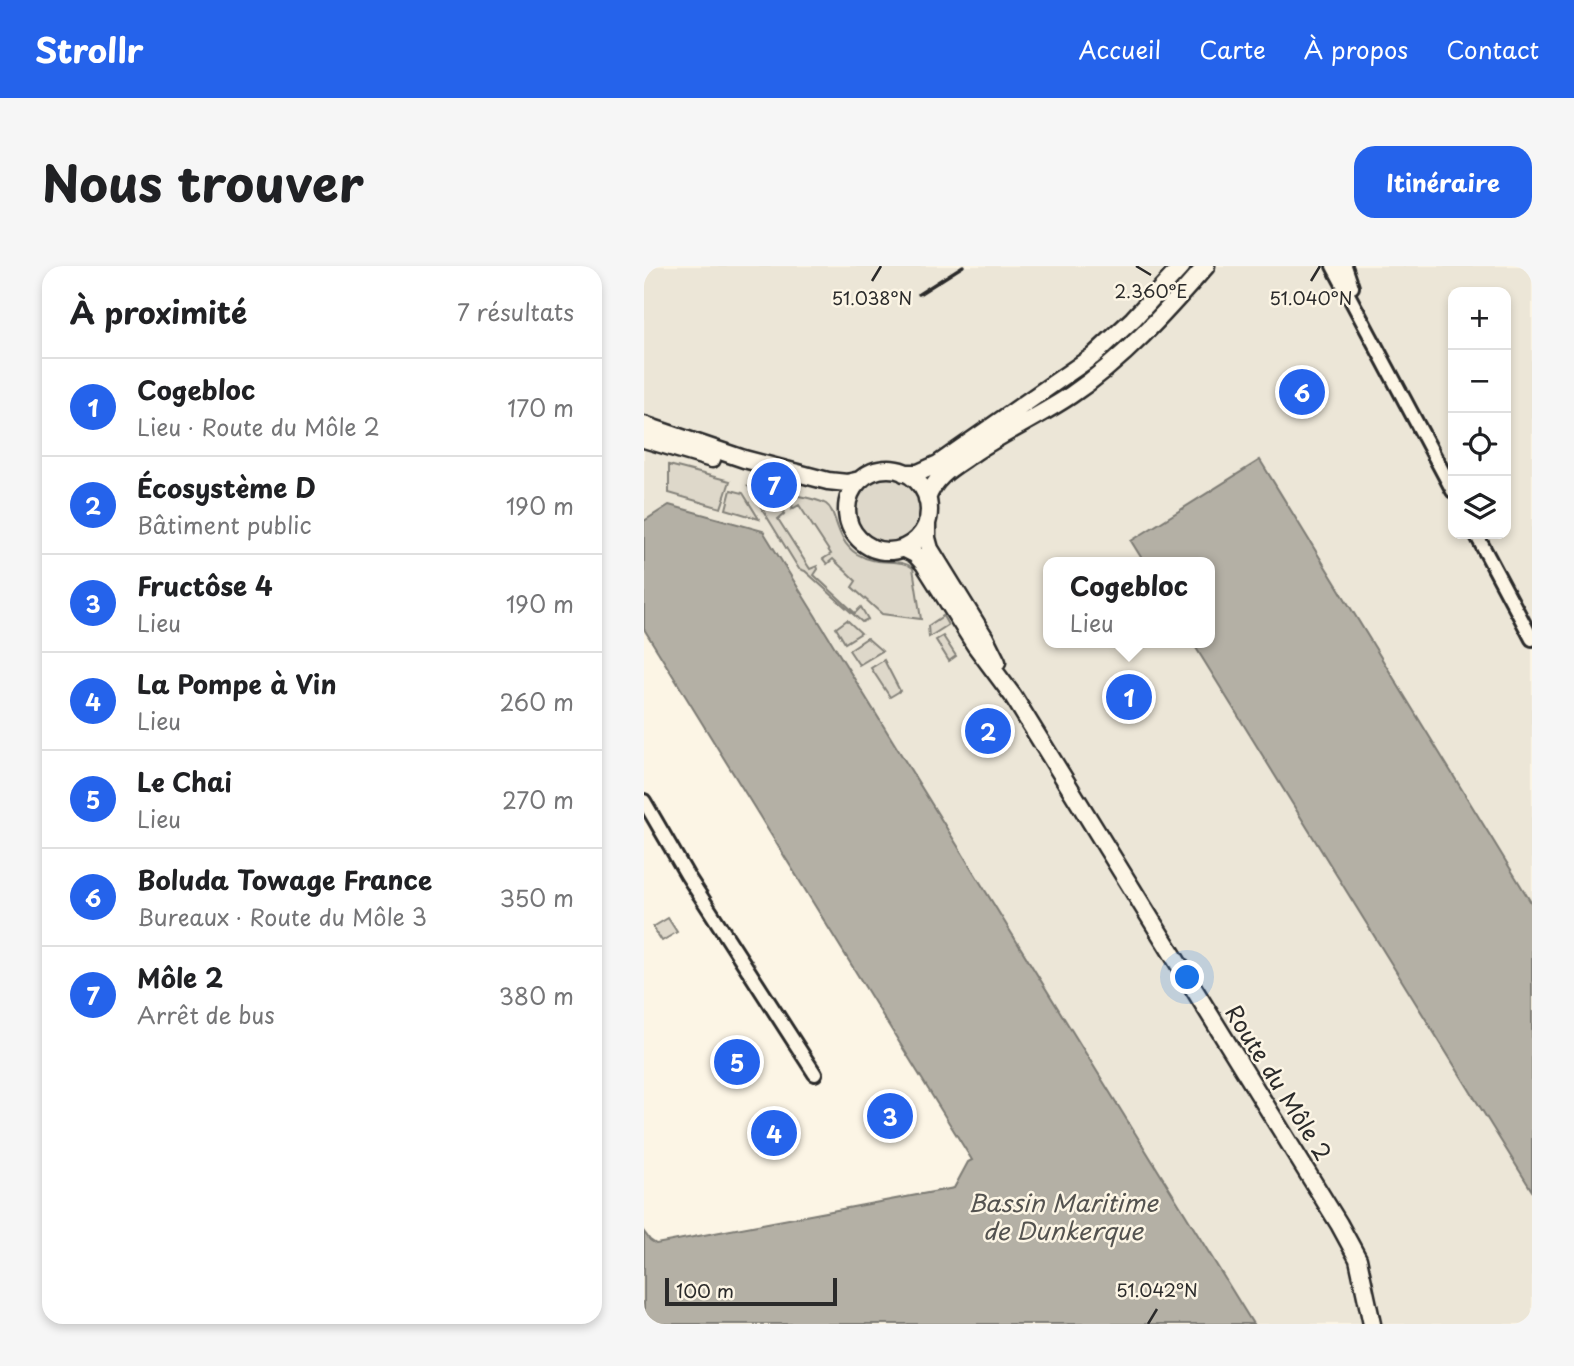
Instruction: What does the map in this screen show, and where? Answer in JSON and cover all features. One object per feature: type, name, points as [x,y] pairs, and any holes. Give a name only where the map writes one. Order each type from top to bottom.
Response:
[{"type":"main road","points":[[904,473],[918,473],[938,464],[1074,371],[1126,327],[1182,266]]},
{"type":"main road","points":[[860,480],[850,493],[847,509],[851,529],[862,542],[882,551],[903,548],[917,539],[927,520],[927,499],[934,482],[982,447],[1065,399],[1106,369],[1149,328],[1206,266]]},
{"type":"main road","points":[[644,425],[772,467],[842,483],[860,480],[879,470],[892,469],[917,482],[927,499]]},
{"type":"main road","points":[[644,439],[753,473],[830,493],[839,498],[847,509]]},
{"type":"main road","name":"Route du Môle 2","points":[[927,520],[926,533],[930,549],[985,638],[1013,696]]},
{"type":"main road","name":"Route du Môle 2","points":[[903,548],[915,554],[924,564],[975,645],[1013,696],[1348,1239],[1360,1267],[1372,1324]]},
{"type":"street","points":[[1334,266],[1448,482]]},
{"type":"street","points":[[1345,266],[1361,318]]},
{"type":"street","points":[[1479,539],[1532,639]]},
{"type":"street","points":[[644,801],[687,875],[816,1074]]},
{"type":"shaded area","points":[[644,266],[1532,266],[1532,904],[1260,460],[1131,542],[1141,557],[1043,557],[1043,648],[1196,648],[1532,1191],[1532,1324],[1253,1324],[763,531],[670,505],[644,521]]},
{"type":"shaded area","points":[[669,465],[730,481],[721,508],[669,493]]},
{"type":"shaded area","points":[[881,477],[895,477],[907,482],[916,491],[921,510],[919,523],[912,534],[895,543],[881,543],[869,538],[860,529],[855,517],[855,503],[860,491],[869,482]]},
{"type":"shaded area","points":[[748,486],[788,494],[784,514],[778,519],[810,569],[817,566],[814,575],[855,613],[861,607],[868,619],[862,622],[805,571],[799,569]]},
{"type":"shaded area","points":[[731,490],[743,493],[759,519],[726,509]]},
{"type":"shaded area","points":[[794,495],[826,504],[833,513],[844,541],[857,554],[913,568],[921,619],[882,614],[852,587],[856,581],[833,559],[827,564],[823,559],[831,554],[799,505],[792,509]]},
{"type":"shaded area","points":[[943,616],[948,625],[929,637],[928,626]]},
{"type":"shaded area","points":[[847,620],[861,633],[845,643],[836,628]]},
{"type":"shaded area","points":[[943,636],[956,656],[949,661],[936,640]]},
{"type":"shaded area","points":[[867,638],[882,651],[859,665],[849,650]]},
{"type":"shaded area","points":[[884,660],[900,691],[890,697],[871,668]]},
{"type":"shaded area","points":[[668,918],[677,932],[662,941],[653,927]]},
{"type":"water","points":[[1260,460],[1532,904],[1532,1191],[1196,648],[1215,648],[1215,557],[1141,557],[1131,541]]},
{"type":"water","name":"Bassin Maritime de Dunkerque","points":[[669,505],[763,531],[1253,1324],[644,1324],[644,1232],[656,1244],[954,1188],[968,1162],[972,1160],[644,629],[644,521]]},
{"type":"railway","points":[[919,294],[963,266]]},
{"type":"place","name":"Boluda Towage France","points":[[1302,392]]},
{"type":"place","name":"Môle 2","points":[[774,485]]},
{"type":"place","name":"Cogebloc","points":[[1129,697]]},
{"type":"place","name":"Écosystème D","points":[[988,731]]},
{"type":"place","name":"Le Chai","points":[[737,1062]]},
{"type":"place","name":"Fructôse 4","points":[[890,1116]]},
{"type":"place","name":"La Pompe à Vin","points":[[774,1133]]}]
